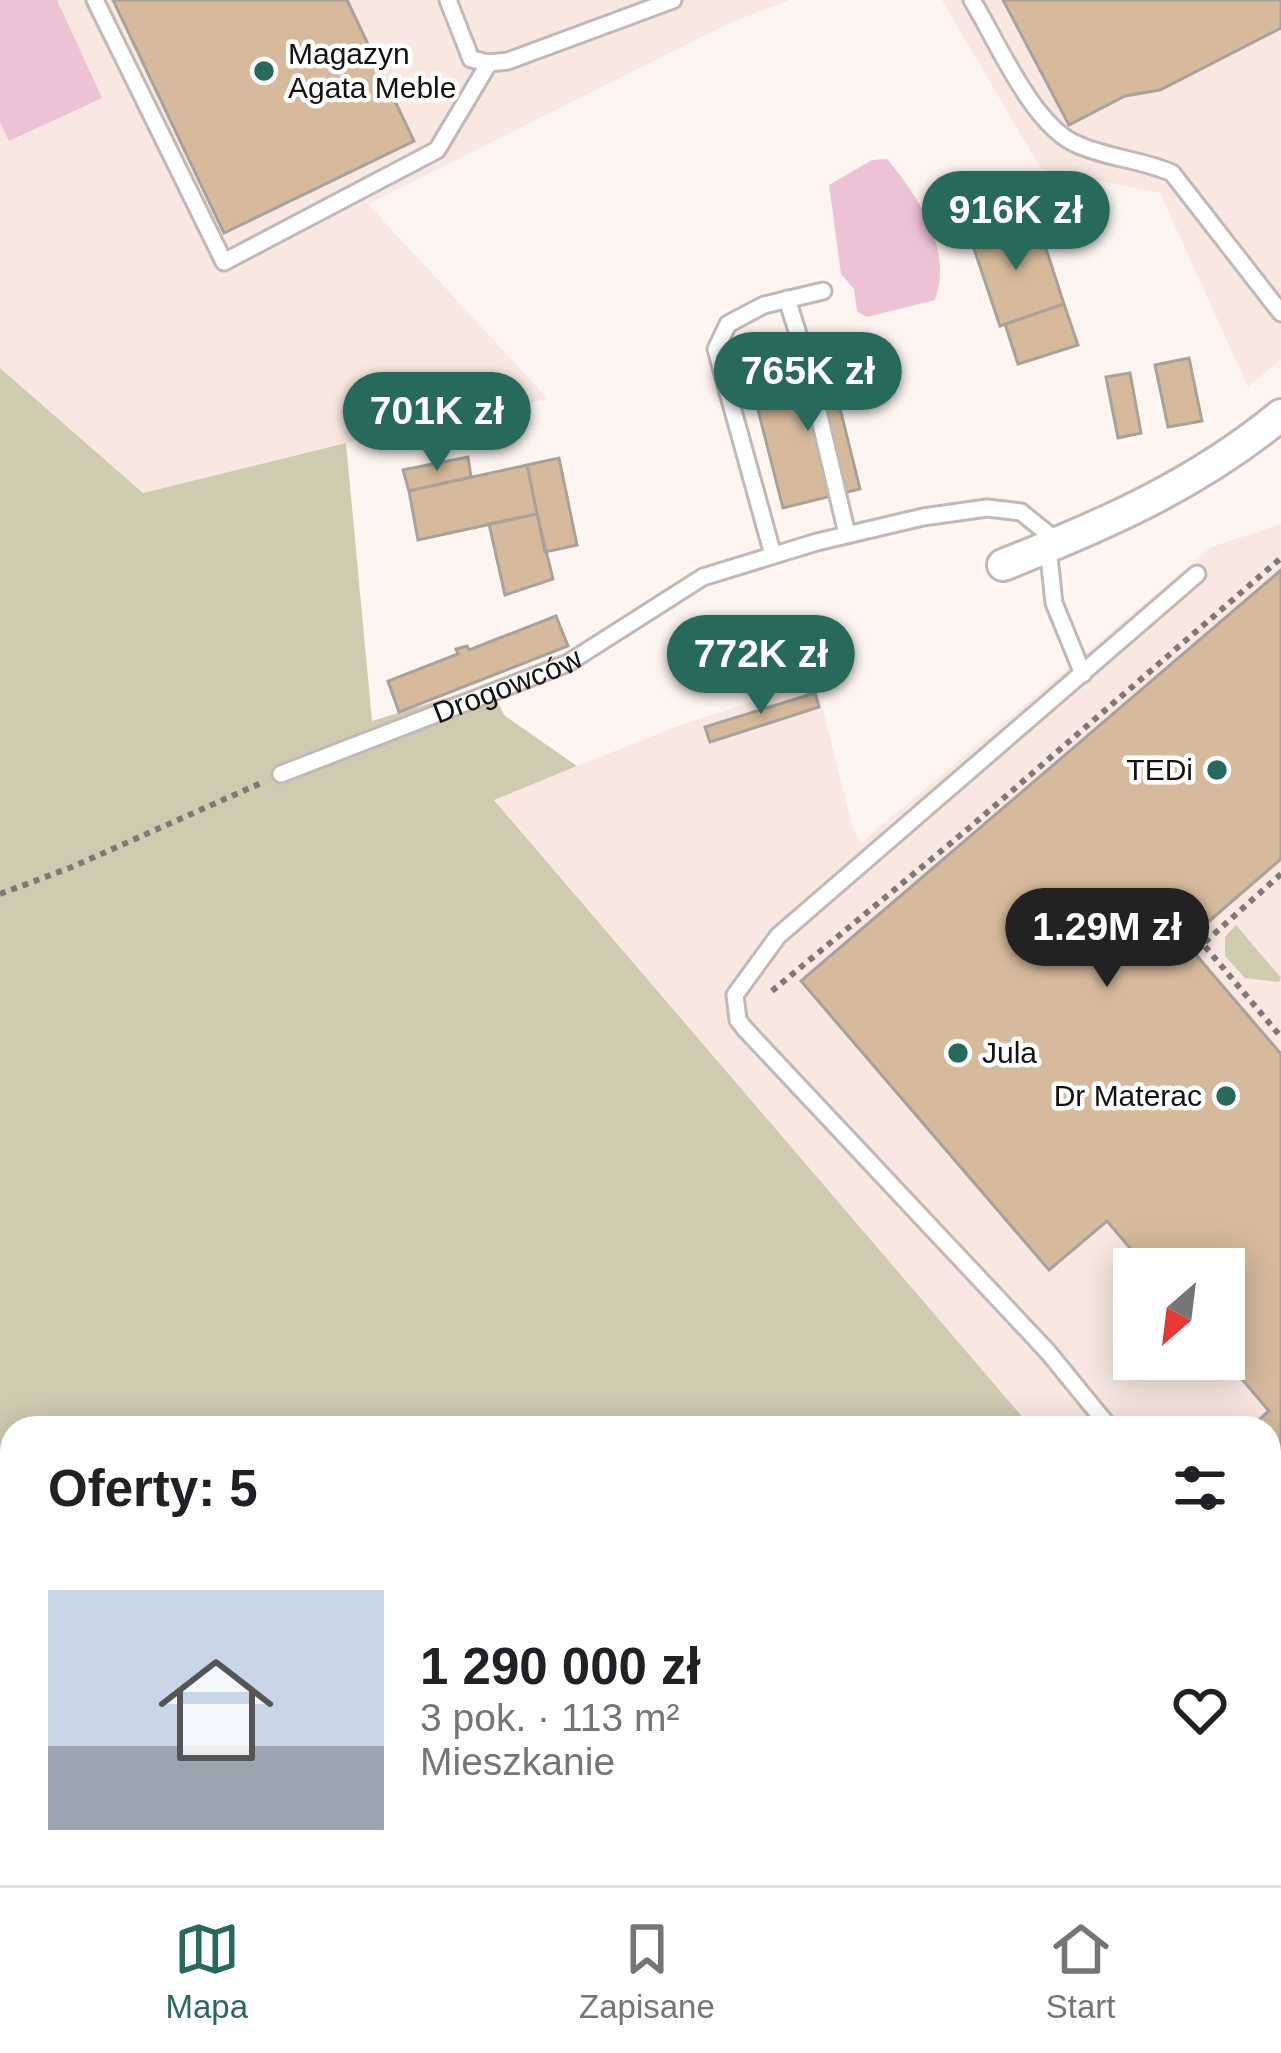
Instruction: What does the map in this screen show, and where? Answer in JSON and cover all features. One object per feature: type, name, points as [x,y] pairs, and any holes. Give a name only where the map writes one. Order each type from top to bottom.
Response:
[{"type":"street","points":[[1003,565],[1170,493],[1233,455],[1281,416]]},
{"type":"lane","points":[[95,0],[224,262],[437,150],[489,63]]},
{"type":"lane","points":[[448,0],[471,59],[489,63],[508,61],[673,0]]},
{"type":"lane","points":[[973,0],[1042,117],[1069,141],[1092,151],[1150,163],[1172,173],[1281,313]]},
{"type":"lane","points":[[773,555],[716,350],[728,324],[764,305],[824,291]]},
{"type":"lane","points":[[787,299],[847,534]]},
{"type":"lane","name":"Drogowców","points":[[281,774],[568,663],[703,578],[773,555],[847,534],[987,508],[1021,512],[1054,545]]},
{"type":"lane","points":[[1054,545],[1054,603],[1083,674]]},
{"type":"lane","points":[[1100,1416],[1048,1352],[738,1019],[735,995],[778,936],[1197,574]]},
{"type":"path","points":[[738,1019],[969,828],[1281,558]]},
{"type":"path","points":[[0,894],[281,774]]},
{"type":"path","points":[[1281,874],[1203,944],[1281,1037]]},
{"type":"shaded area","points":[[0,0],[790,0],[727,24],[368,204],[548,399],[143,493],[0,368]]},
{"type":"shaded area","points":[[0,0],[57,0],[102,98],[9,141],[0,122]]},
{"type":"shaded area","points":[[942,0],[1281,0],[1281,359],[1248,387],[1160,193],[1041,169]]},
{"type":"shaded area","points":[[887,159],[930,225],[940,262],[939,281],[935,300],[867,317],[857,311],[854,289],[841,274],[829,185],[872,160]]},
{"type":"shaded area","points":[[0,368],[143,493],[346,443],[372,721],[488,685],[505,716],[577,766],[494,800],[1022,1416],[0,1416]]},
{"type":"shaded area","points":[[1281,524],[1281,1416],[1022,1416],[494,799],[683,724],[816,682],[853,829],[861,843],[1211,547]]},
{"type":"shaded area","points":[[1236,925],[1281,978],[1279,982],[1245,978],[1225,956],[1225,937]]},
{"type":"building","name":"Magazyn Agata Meble","points":[[113,0],[347,0],[414,141],[224,233]]},
{"type":"building","points":[[1003,0],[1281,0],[1281,28],[1160,90],[1125,96],[1069,125]]},
{"type":"building","points":[[1000,220],[1007,241],[1040,230],[1064,304],[1000,326],[968,231]]},
{"type":"building","points":[[1064,304],[1078,345],[1018,364],[1005,324]]},
{"type":"building","points":[[825,348],[860,489],[783,508],[755,398],[792,388],[784,358]]},
{"type":"building","points":[[1189,358],[1202,421],[1168,427],[1155,365]]},
{"type":"building","points":[[1130,373],[1141,433],[1118,438],[1106,377]]},
{"type":"building","points":[[468,457],[471,477],[409,491],[403,470]]},
{"type":"building","points":[[559,458],[577,545],[545,552],[527,465]]},
{"type":"building","points":[[527,465],[537,514],[418,540],[409,491]]},
{"type":"building","points":[[537,514],[553,579],[505,595],[489,524]]},
{"type":"building","points":[[1281,570],[1281,859],[1185,942],[1281,1054],[1281,1416],[1263,1416],[1269,1411],[1243,1380],[1245,1248],[1130,1248],[1107,1221],[1049,1270],[801,981]]},
{"type":"building","points":[[556,616],[568,646],[399,712],[388,681],[458,654],[456,649],[467,646],[469,650]]},
{"type":"building","points":[[815,693],[819,707],[710,742],[705,727]]},
{"type":"place","name":"Magazyn Agata Meble","points":[[264,71]]},
{"type":"place","name":"TEDi","points":[[1217,770]]},
{"type":"place","name":"Jula","points":[[958,1053]]},
{"type":"place","name":"Dr Materac","points":[[1226,1096]]}]
